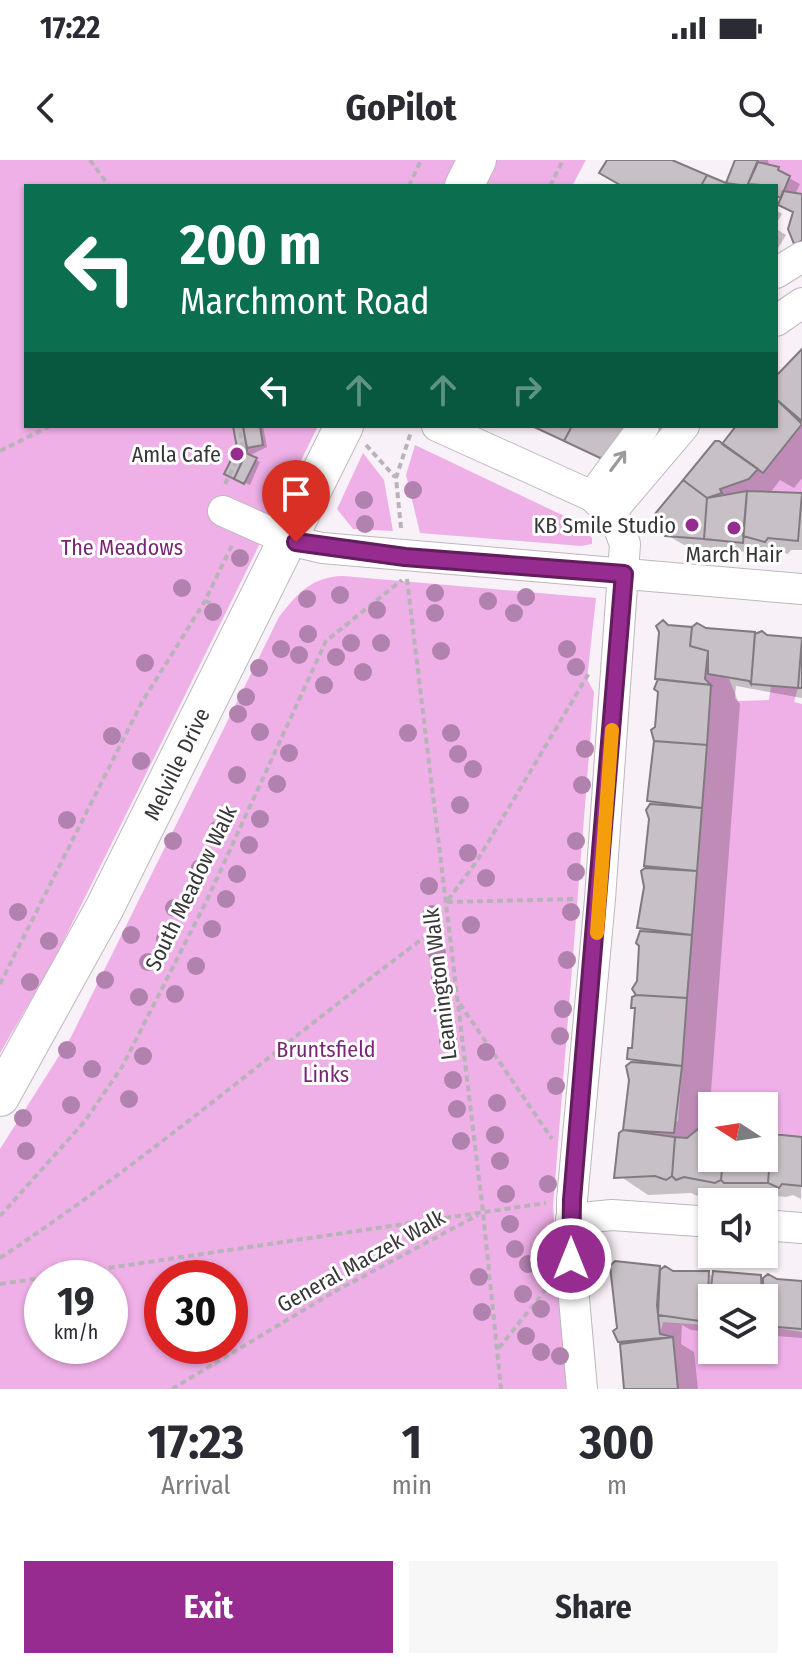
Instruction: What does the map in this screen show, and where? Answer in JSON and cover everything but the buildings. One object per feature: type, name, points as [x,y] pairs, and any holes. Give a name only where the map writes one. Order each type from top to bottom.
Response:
[{"type":"main road","points":[[465,184],[477,160]]},
{"type":"main road","name":"Melville Drive","points":[[0,1097],[104,909],[288,540],[352,434]]},
{"type":"street","points":[[778,272],[802,257]]},
{"type":"street","points":[[778,320],[802,303]]},
{"type":"street","points":[[441,428],[601,504],[625,544],[600,899],[573,1198],[571,1259],[582,1389]]},
{"type":"street","points":[[601,504],[643,428]]},
{"type":"street","points":[[601,504],[682,428]]},
{"type":"street","points":[[234,515],[288,540],[322,548],[802,589]]},
{"type":"street","points":[[573,1198],[612,1215],[698,1221]]},
{"type":"street","points":[[778,1226],[802,1228]]},
{"type":"path","points":[[90,160],[108,184]]},
{"type":"path","points":[[410,184],[421,160]]},
{"type":"path","points":[[551,184],[563,160]]},
{"type":"path","points":[[0,451],[46,428]]},
{"type":"path","points":[[0,984],[135,715],[205,601],[234,515],[224,486],[243,448],[239,428]]},
{"type":"path","points":[[403,537],[396,478],[403,450],[413,428]]},
{"type":"path","points":[[352,434],[382,458],[396,478]]},
{"type":"path","name":"Leamington Walk","points":[[407,576],[483,1212],[501,1389]]},
{"type":"path","name":"South Meadow Walk","points":[[0,1216],[85,1121],[122,1067],[206,902],[326,641],[407,576]]},
{"type":"path","points":[[447,902],[477,861],[594,664]]},
{"type":"path","points":[[447,902],[600,899]]},
{"type":"path","points":[[0,1258],[100,1186],[448,920]]},
{"type":"path","points":[[0,1284],[573,1198],[458,1001]]},
{"type":"path","name":"General Maczek Walk","points":[[172,1389],[332,1293],[483,1212]]},
{"type":"path","points":[[497,1350],[571,1259]]},
{"type":"green space","name":"The Meadows","points":[[0,160],[586,160],[573,184],[24,184],[24,428],[317,428],[53,962],[0,1053]]},
{"type":"green space","points":[[758,160],[802,160],[802,194],[783,191],[790,176]]},
{"type":"green space","points":[[802,424],[802,493],[747,491],[723,497],[720,489],[749,479],[758,469],[764,472]]},
{"type":"green space","points":[[415,445],[579,523],[592,538],[592,544],[581,546],[420,533],[406,475]]},
{"type":"green space","points":[[363,453],[384,480],[393,531],[353,529],[337,509]]},
{"type":"green space","name":"Bruntsfield Links","points":[[343,576],[596,598],[587,679],[594,692],[553,1207],[567,1389],[0,1389],[0,1149],[71,1037],[279,617],[306,588],[322,580]]},
{"type":"green space","points":[[706,671],[729,679],[738,701],[769,700],[771,686],[798,688],[794,702],[802,704],[802,1137],[778,1135],[778,1092],[698,1092],[698,1129],[687,1138],[647,1135],[647,1131],[674,1133],[675,1122],[678,1121],[711,685],[705,679]]},
{"type":"green space","points":[[663,1322],[698,1324],[698,1364],[778,1364],[778,1328],[802,1332],[802,1389],[678,1389],[673,1338],[660,1334]]},
{"type":"slow traffic","points":[[597,933],[612,730]]},
{"type":"place","name":"Amla Cafe","points":[[237,454]]},
{"type":"place","name":"KB Smile Studio","points":[[692,525]]},
{"type":"place","name":"March Hair","points":[[734,528]]},
{"type":"route","points":[[296,542],[405,557],[624,574],[600,899],[572,1200],[571,1259]]}]
